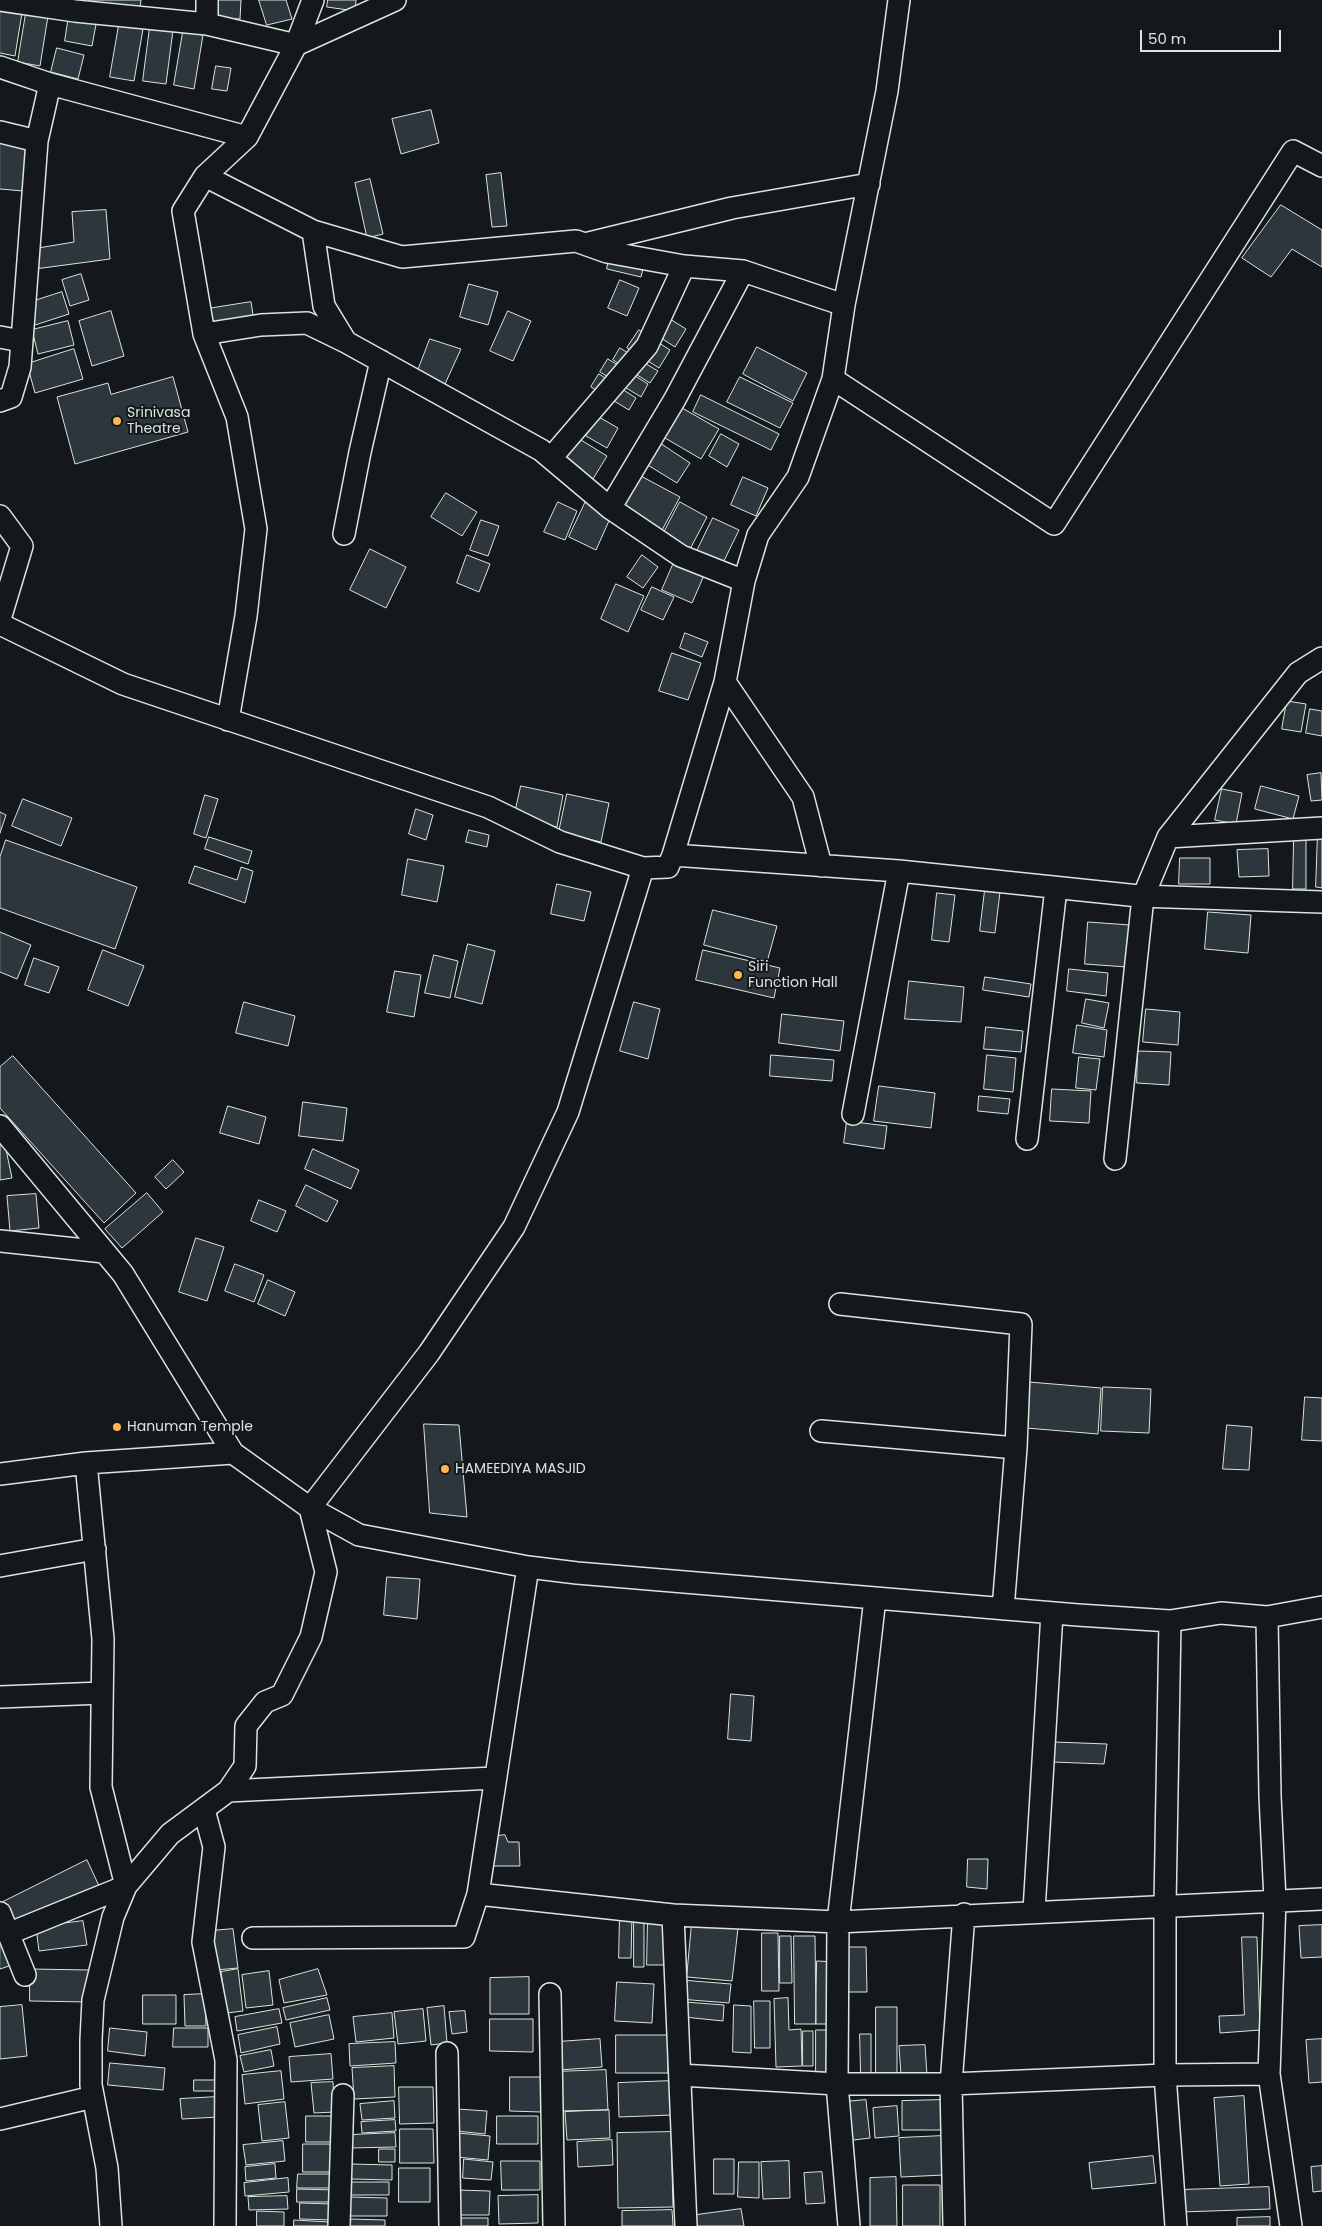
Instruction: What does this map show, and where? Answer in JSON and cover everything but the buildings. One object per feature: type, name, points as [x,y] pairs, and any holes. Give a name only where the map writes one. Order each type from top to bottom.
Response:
[{"type":"street","points":[[0,0],[76,6],[207,24],[296,45],[395,0]]},
{"type":"street","points":[[207,0],[207,24]]},
{"type":"street","points":[[228,720],[246,616],[256,529],[237,417],[204,334],[183,211],[205,176],[247,137],[296,45],[313,0]]},
{"type":"street","points":[[0,624],[123,684],[488,808],[560,842],[643,868],[668,867],[725,682],[744,582],[758,535],[798,477],[833,379],[844,305],[887,91],[899,0]]},
{"type":"street","points":[[0,67],[50,84],[247,137]]},
{"type":"street","points":[[0,401],[11,397],[20,367],[10,339],[37,141],[50,84]]},
{"type":"street","points":[[0,132],[37,141]]},
{"type":"street","points":[[833,379],[1054,524],[1293,151],[1322,166]]},
{"type":"street","points":[[205,176],[313,231],[402,257],[576,241],[607,252],[684,266],[743,271],[844,305]]},
{"type":"street","points":[[585,244],[732,208],[868,184]]},
{"type":"street","points":[[313,231],[324,306],[346,342]]},
{"type":"street","points":[[551,458],[647,346],[684,266]]},
{"type":"street","points":[[610,508],[675,398],[743,271]]},
{"type":"street","points":[[204,334],[261,325],[307,323],[381,361],[551,458],[610,508],[681,556],[744,582]]},
{"type":"street","points":[[344,534],[360,452],[381,361]]},
{"type":"street","points":[[0,516],[22,546],[0,619]]},
{"type":"street","points":[[1115,1160],[1143,896],[1168,837],[1298,673],[1322,658]]},
{"type":"street","points":[[725,682],[802,797],[821,866]]},
{"type":"street","points":[[1168,837],[1322,828]]},
{"type":"street","points":[[672,855],[899,871],[1143,896],[1322,902]]},
{"type":"street","points":[[310,1508],[429,1353],[514,1227],[568,1112],[643,868]]},
{"type":"street","points":[[853,1114],[899,871]]},
{"type":"street","points":[[1027,1139],[1056,888]]},
{"type":"street","points":[[0,1126],[123,1274],[233,1453],[310,1508],[359,1535],[528,1567],[577,1573],[1052,1613],[1170,1621],[1221,1613],[1268,1617],[1322,1607]]},
{"type":"street","points":[[0,1241],[104,1252]]},
{"type":"street","points":[[840,1304],[1021,1324],[1016,1448],[1003,1609]]},
{"type":"street","points":[[821,1431],[1016,1448]]},
{"type":"street","points":[[0,1474],[86,1463],[233,1453]]},
{"type":"street","points":[[86,1463],[103,1639],[101,1787],[126,1886]]},
{"type":"street","points":[[111,2226],[107,2168],[93,2098],[91,2049],[93,2000],[114,1917],[126,1886],[170,1834],[228,1791],[245,1766],[246,1726],[265,1702],[282,1695],[311,1637],[326,1572],[310,1508]]},
{"type":"street","points":[[0,1566],[95,1549]]},
{"type":"street","points":[[253,1938],[464,1937],[478,1894],[494,1778],[528,1567]]},
{"type":"street","points":[[849,2226],[837,2084],[838,1922],[874,1598]]},
{"type":"street","points":[[1034,1911],[1052,1613]]},
{"type":"street","points":[[1268,1617],[1270,1796],[1275,1900],[1269,2074],[1291,2226]]},
{"type":"street","points":[[1170,1621],[1165,1905],[1165,2074],[1176,2226]]},
{"type":"street","points":[[0,1697],[102,1693]]},
{"type":"street","points":[[228,1791],[494,1778]]},
{"type":"street","points":[[204,1810],[214,1847],[204,1942],[226,2060],[224,2226]]},
{"type":"street","points":[[10,1933],[126,1886]]},
{"type":"street","points":[[478,1894],[673,1915],[838,1922],[964,1914],[1322,1899]]},
{"type":"street","points":[[0,1913],[10,1933],[25,1976]]},
{"type":"street","points":[[954,2226],[952,2084],[964,1914]]},
{"type":"street","points":[[673,1915],[686,2226]]},
{"type":"street","points":[[550,1994],[554,2226]]},
{"type":"street","points":[[447,2053],[450,2226]]},
{"type":"street","points":[[680,2075],[837,2084],[952,2084],[1165,2074],[1269,2074]]},
{"type":"street","points":[[339,2226],[343,2095]]},
{"type":"street","points":[[0,2119],[93,2098]]},
{"type":"place","name":"Srinivasa Theatre","points":[[117,421]]},
{"type":"place","name":"Siri Function Hall","points":[[738,975]]},
{"type":"place","name":"Hanuman Temple","points":[[117,1427]]},
{"type":"place","name":"HAMEEDIYA MASJID","points":[[445,1469]]}]
